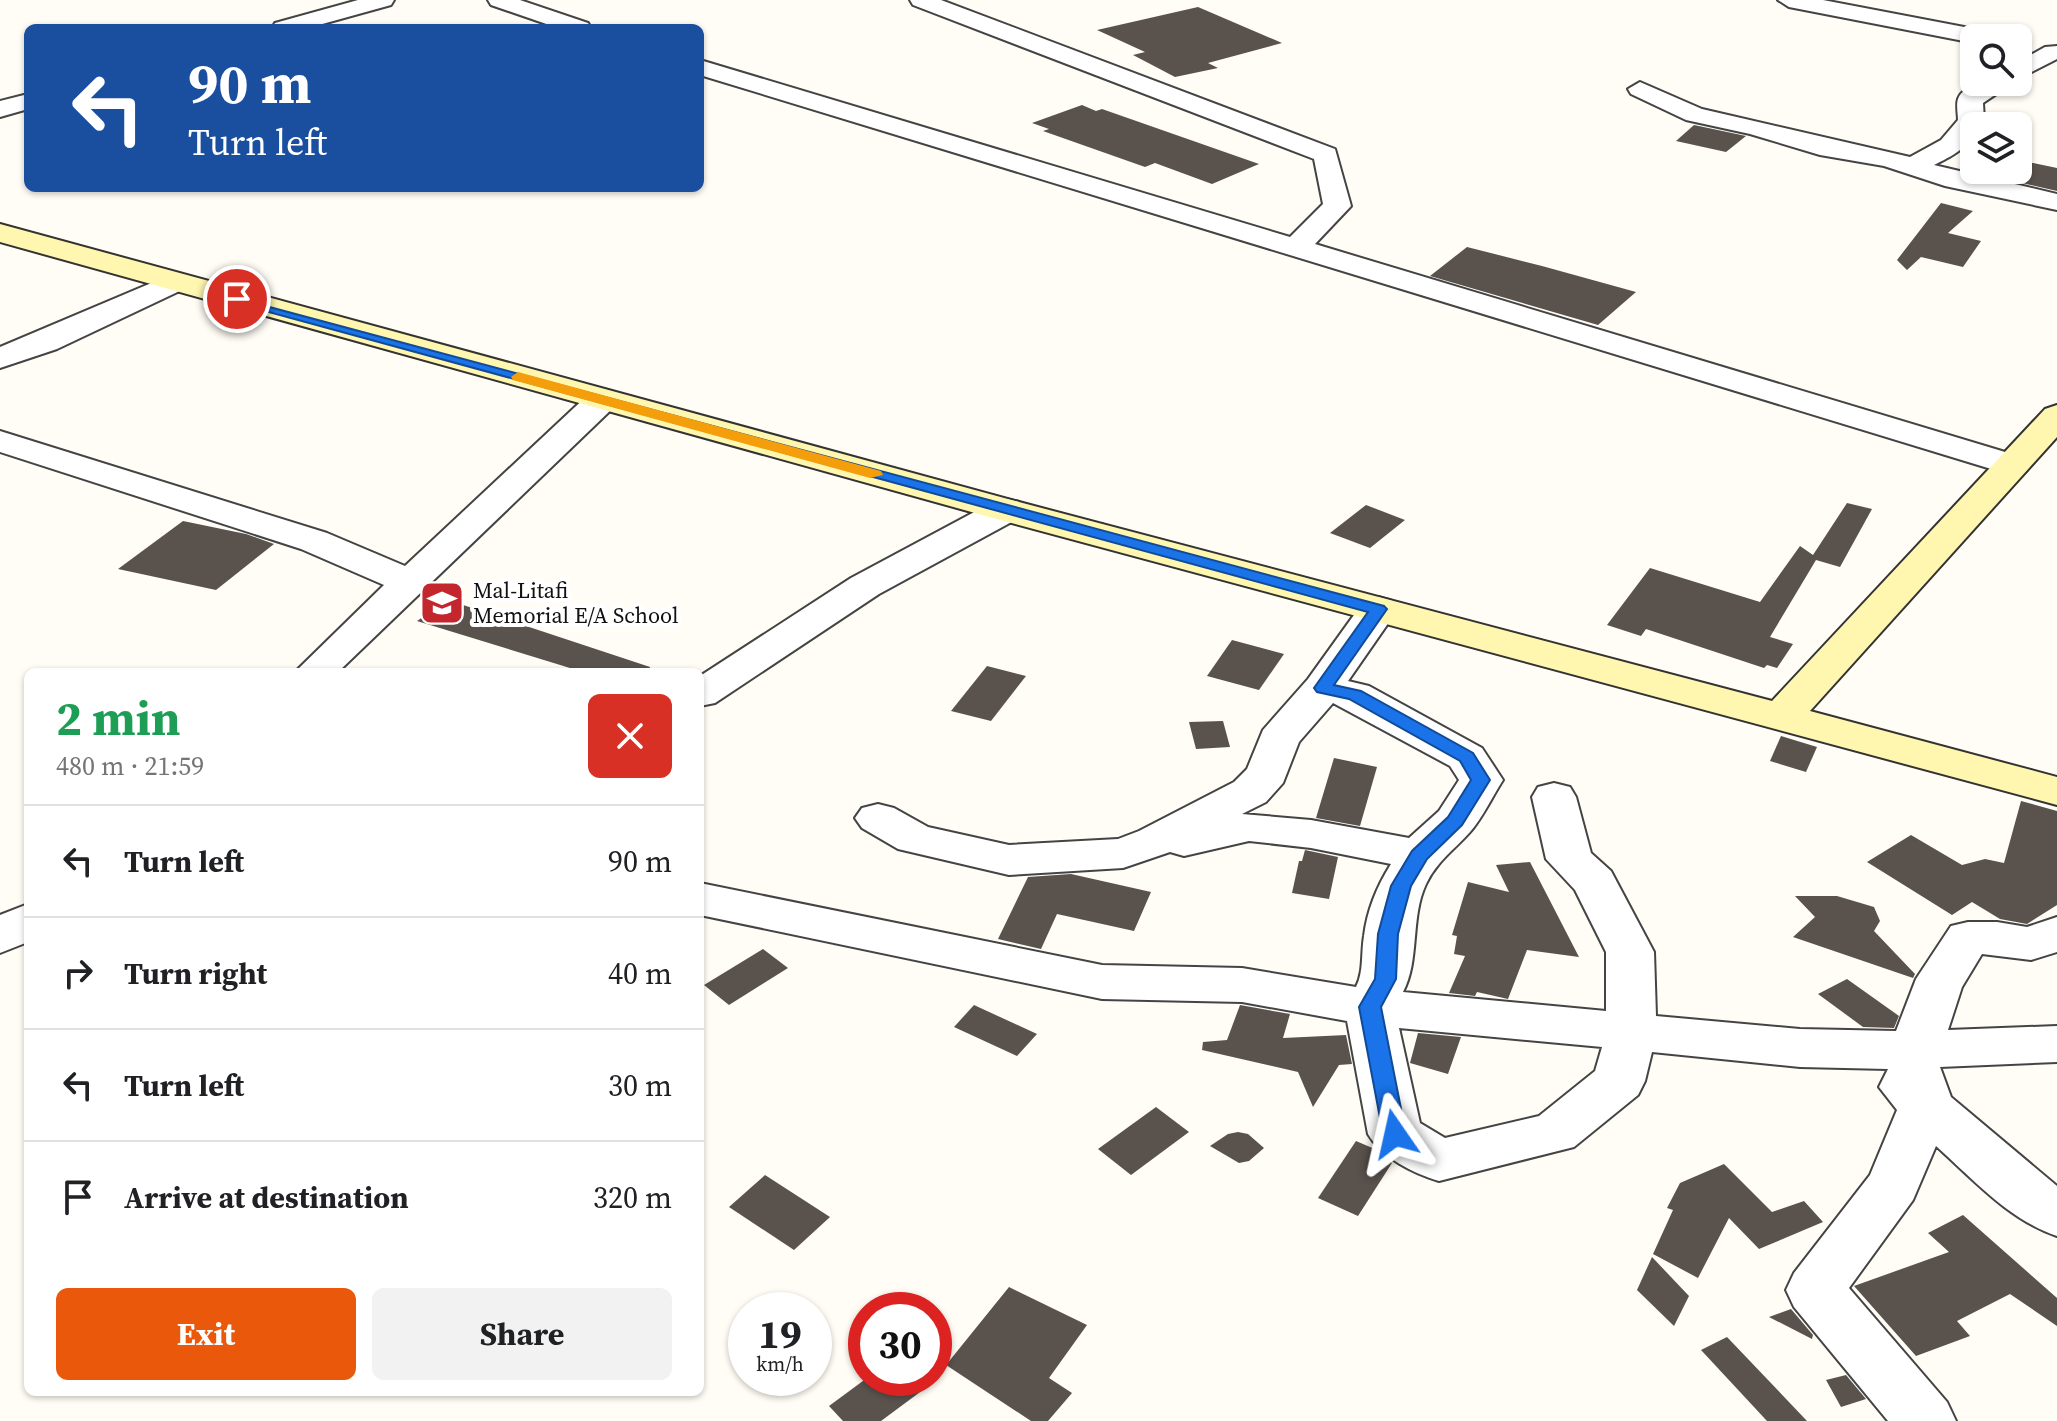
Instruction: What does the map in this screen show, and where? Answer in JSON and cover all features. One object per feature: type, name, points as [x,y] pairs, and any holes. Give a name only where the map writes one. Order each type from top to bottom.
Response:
[{"type":"main road","points":[[0,233],[1006,510],[2057,791]]},
{"type":"main road","points":[[1782,716],[2013,465],[2054,425]]},
{"type":"street","points":[[297,24],[383,0]]},
{"type":"street","points":[[499,0],[568,24]]},
{"type":"street","points":[[921,0],[1326,155],[1337,206],[1295,248]]},
{"type":"street","points":[[1789,0],[1960,33]]},
{"type":"street","points":[[2032,48],[2055,52]]},
{"type":"street","points":[[2032,64],[2055,52]]},
{"type":"street","points":[[704,68],[2013,465]]},
{"type":"street","points":[[1640,89],[1695,115],[1912,167],[1945,178],[2057,202]]},
{"type":"street","points":[[1912,167],[1950,146],[1971,121],[1970,100],[1977,96]]},
{"type":"street","points":[[0,109],[24,102]]},
{"type":"street","points":[[0,358],[46,342],[175,282]]},
{"type":"street","points":[[319,668],[602,400]]},
{"type":"street","points":[[0,441],[314,541],[411,583]]},
{"type":"street","points":[[704,691],[865,586],[1006,510]]},
{"type":"street","points":[[878,818],[914,839],[1009,860],[1123,853],[1155,841],[1250,792],[1268,774],[1278,739],[1323,688],[1378,609]]},
{"type":"street","points":[[1323,688],[1354,695],[1467,757],[1481,780],[1455,821],[1419,855],[1401,886],[1388,934],[1385,979],[1370,1007],[1395,1134],[1439,1160],[1555,1133],[1619,1081],[1631,1034],[1630,952],[1594,882],[1569,859],[1554,797]]},
{"type":"street","points":[[1155,841],[1206,839],[1249,827],[1311,834],[1419,855]]},
{"type":"street","points":[[704,900],[1102,982],[1242,985],[1370,1007],[1631,1034],[1860,1052],[1912,1047],[2057,1044]]},
{"type":"street","points":[[0,937],[24,922]]},
{"type":"street","points":[[1925,1421],[1815,1290],[1893,1185],[1927,1103],[1915,1073],[1912,1047],[1929,1024],[1935,993],[1968,938],[1997,938],[2031,944],[2057,933]]},
{"type":"street","points":[[1860,1052],[1927,1103],[2031,1198],[2057,1214]]},
{"type":"building","points":[[1198,7],[1282,43],[1208,63],[1218,68],[1175,77],[1133,55],[1145,52],[1097,30]]},
{"type":"building","points":[[1082,105],[1096,111],[1102,109],[1259,164],[1212,184],[1155,163],[1145,167],[1043,131],[1049,129],[1032,123]]},
{"type":"building","points":[[1694,125],[1746,136],[1726,152],[1676,141]]},
{"type":"building","points":[[2032,163],[2057,168],[2057,191],[2027,184],[2032,184]]},
{"type":"building","points":[[1941,203],[1973,211],[1948,233],[1981,241],[1963,267],[1921,257],[1907,270],[1897,260]]},
{"type":"building","points":[[1467,247],[1636,292],[1598,325],[1430,276]]},
{"type":"building","points":[[1847,503],[1872,509],[1840,567],[1816,560],[1770,637],[1793,644],[1777,668],[1767,665],[1764,668],[1646,629],[1641,636],[1607,625],[1650,568],[1760,602],[1800,546],[1813,555]]},
{"type":"building","points":[[1366,505],[1405,520],[1370,548],[1330,533]]},
{"type":"building","points":[[183,521],[246,534],[274,544],[216,590],[118,569]]},
{"type":"building","points":[[448,600],[650,667],[570,668],[417,621]]},
{"type":"building","points":[[1232,640],[1284,654],[1259,690],[1207,676]]},
{"type":"building","points":[[987,666],[1026,676],[991,721],[951,711]]},
{"type":"building","points":[[1223,721],[1230,747],[1196,749],[1189,722]]},
{"type":"building","points":[[1781,736],[1817,747],[1806,772],[1770,761]]},
{"type":"building","points":[[1334,758],[1377,767],[1360,826],[1316,818]]},
{"type":"building","points":[[2021,801],[2057,811],[2057,905],[2027,924],[2000,919],[1972,902],[1952,915],[1867,862],[1911,835],[1962,865],[1985,859],[2004,863]]},
{"type":"building","points":[[1305,850],[1338,857],[1329,899],[1292,893],[1299,861],[1302,861]]},
{"type":"building","points":[[1530,862],[1579,957],[1527,950],[1508,999],[1477,992],[1475,996],[1449,993],[1465,956],[1454,954],[1457,936],[1452,935],[1468,882],[1509,892],[1496,865]]},
{"type":"building","points":[[1071,874],[1151,892],[1134,931],[1057,914],[1041,949],[998,939],[1028,877]]},
{"type":"building","points":[[1795,896],[1837,896],[1874,907],[1880,921],[1874,931],[1915,974],[1913,978],[1793,937],[1815,917]]},
{"type":"building","points":[[763,949],[788,968],[729,1005],[704,985]]},
{"type":"building","points":[[1847,979],[1899,1016],[1894,1028],[1863,1027],[1818,994]]},
{"type":"building","points":[[974,1005],[1037,1034],[1017,1056],[954,1027]]},
{"type":"building","points":[[1240,1005],[1290,1014],[1283,1038],[1346,1035],[1352,1064],[1339,1065],[1313,1107],[1298,1072],[1202,1050],[1203,1042],[1227,1040]]},
{"type":"building","points":[[1418,1033],[1461,1037],[1448,1074],[1410,1063]]},
{"type":"building","points":[[1156,1107],[1189,1132],[1131,1175],[1098,1149]]},
{"type":"building","points":[[1228,1134],[1248,1134],[1264,1148],[1249,1161],[1239,1163],[1210,1146]]},
{"type":"building","points":[[1356,1141],[1377,1150],[1392,1163],[1358,1216],[1318,1198]]},
{"type":"building","points":[[1724,1164],[1772,1212],[1804,1201],[1823,1222],[1759,1249],[1729,1218],[1698,1278],[1653,1254],[1673,1210],[1667,1208],[1680,1183]]},
{"type":"building","points":[[765,1175],[830,1217],[794,1250],[729,1207]]},
{"type":"building","points":[[1963,1215],[2057,1298],[2057,1326],[2010,1294],[1957,1321],[1970,1336],[1916,1356],[1854,1286],[1949,1252],[1928,1233]]},
{"type":"building","points":[[1652,1257],[1689,1296],[1674,1326],[1637,1290]]},
{"type":"building","points":[[1009,1287],[1087,1325],[1049,1378],[1072,1393],[1048,1421],[1031,1421],[952,1369],[952,1358]]},
{"type":"building","points":[[1791,1309],[1813,1335],[1812,1339],[1769,1317]]},
{"type":"building","points":[[1727,1337],[1807,1421],[1767,1421],[1701,1350]]},
{"type":"building","points":[[1846,1375],[1866,1399],[1841,1407],[1826,1380]]},
{"type":"building","points":[[848,1392],[848,1396],[915,1396],[881,1421],[843,1421],[829,1406]]},
{"type":"slow traffic","points":[[518,377],[876,475]]},
{"type":"place","name":"Mal-Litafi Memorial E/A School","points":[[442,603]]},
{"type":"route","points":[[237,299],[1378,609],[1323,688],[1354,695],[1467,757],[1481,780],[1455,821],[1419,855],[1401,886],[1388,934],[1385,979],[1370,1007],[1395,1134]]}]
